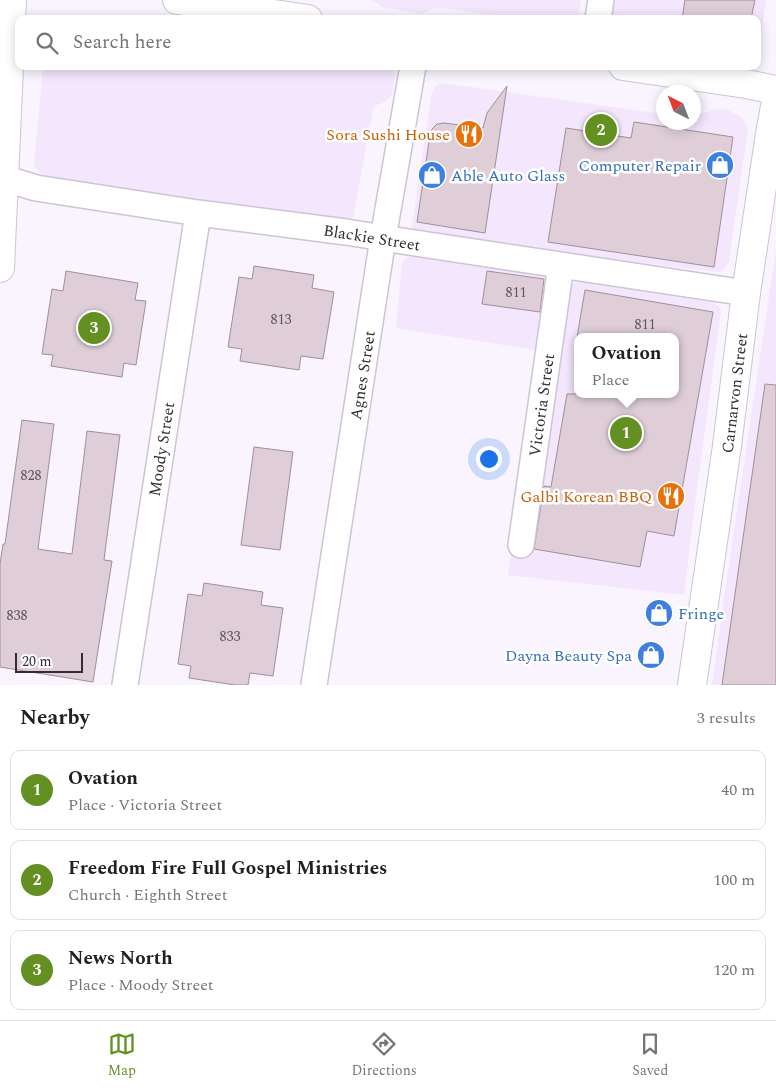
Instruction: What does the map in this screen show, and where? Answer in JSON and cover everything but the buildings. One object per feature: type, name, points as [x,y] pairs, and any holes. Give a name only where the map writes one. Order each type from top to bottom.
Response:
[{"type":"street","points":[[0,268],[2,177],[12,0]]},
{"type":"street","points":[[177,0],[280,15]]},
{"type":"street","points":[[599,15],[601,0]]},
{"type":"street","name":"Agnes Street","points":[[314,685],[383,238],[412,70]]},
{"type":"street","points":[[650,70],[776,90]]},
{"type":"street","name":"Carnarvon Street","points":[[692,685],[730,429],[746,293],[776,101]]},
{"type":"street","name":"Blackie Street","points":[[2,177],[36,188],[198,213],[346,232],[746,293]]},
{"type":"street","name":"Moody Street","points":[[125,685],[198,213]]},
{"type":"street","name":"Victoria Street","points":[[521,545],[561,265]]},
{"type":"shaded area","points":[[372,0],[581,0],[579,15],[491,15],[436,7],[422,14],[382,7]]},
{"type":"shaded area","points":[[615,0],[766,0],[761,32],[761,15],[613,15]]},
{"type":"shaded area","points":[[43,70],[394,70],[395,74],[392,94],[373,109],[352,224],[43,177],[34,165]]},
{"type":"shaded area","points":[[442,83],[656,113],[656,130],[701,130],[701,114],[717,109],[728,110],[741,117],[748,130],[727,265],[723,271],[718,272],[538,250],[413,230],[412,226],[432,92],[438,84]]},
{"type":"shaded area","points":[[776,250],[776,685],[712,685],[724,598]]},
{"type":"shaded area","points":[[413,255],[553,277],[569,285],[579,282],[711,302],[719,306],[721,311],[684,595],[508,575],[542,351],[396,328],[402,263],[407,257]]},
{"type":"place","name":"Freedom Fire Full Gospel Ministries","points":[[601,130]]},
{"type":"place","name":"Sora Sushi House","points":[[469,134]]},
{"type":"place","name":"Computer Repair","points":[[720,165]]},
{"type":"place","name":"Able Auto Glass","points":[[432,175]]},
{"type":"place","name":"News North","points":[[94,328]]},
{"type":"place","name":"Ovation","points":[[626,433]]},
{"type":"place","name":"Galbi Korean BBQ","points":[[671,496]]},
{"type":"place","name":"Fringe","points":[[659,613]]},
{"type":"place","name":"Dayna Beauty Spa","points":[[651,655]]}]
